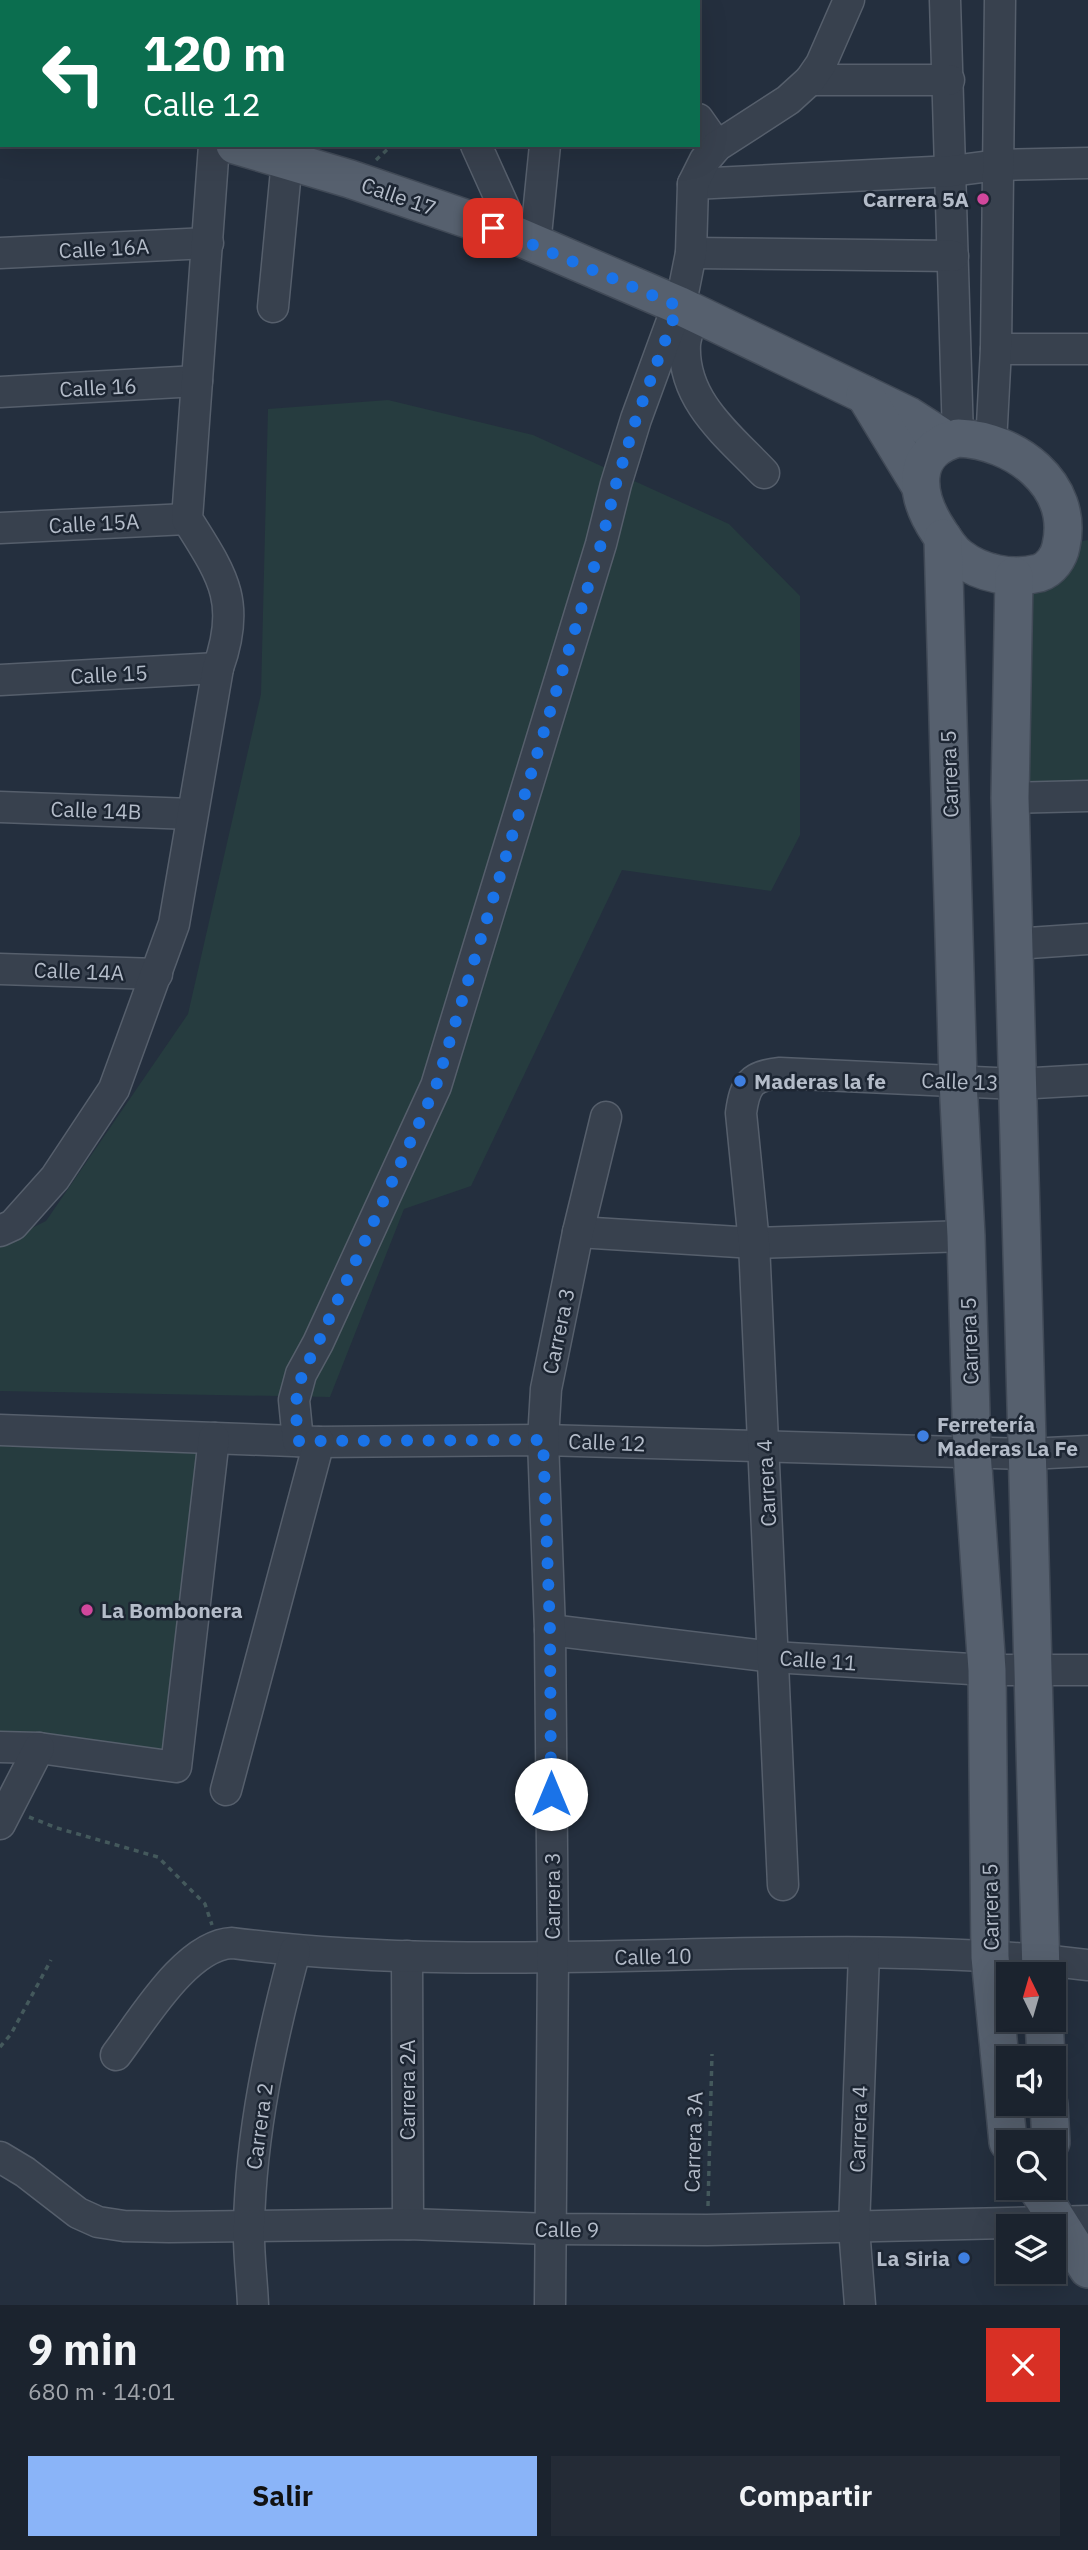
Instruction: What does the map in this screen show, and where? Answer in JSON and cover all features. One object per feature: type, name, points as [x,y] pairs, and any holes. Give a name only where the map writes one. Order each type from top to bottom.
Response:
[{"type":"main road","name":"Calle 17","points":[[242,147],[350,179],[526,241],[686,309],[928,426],[966,441]]},
{"type":"main road","points":[[865,395],[919,484],[926,510],[957,556],[977,568],[999,575],[1030,576],[1046,571],[1074,548],[1063,539],[1063,517],[1071,492],[1018,456],[966,441],[936,448],[921,469],[919,484]]},
{"type":"main road","name":"Carrera 5","points":[[943,538],[958,1081],[966,1236],[972,1452],[987,1670],[990,1957],[1007,2130]]},
{"type":"main road","points":[[1014,576],[1010,798],[1029,1454],[1031,1670],[1040,1962]]},
{"type":"main road","points":[[1050,2200],[1073,2222]]},
{"type":"main road","points":[[1065,2200],[1088,2269]]},
{"type":"street","points":[[764,473],[705,410],[691,388],[685,342],[693,184],[705,160],[717,146],[788,100],[810,80],[821,64],[849,0]]},
{"type":"street","points":[[945,0],[953,256],[966,441]]},
{"type":"street","points":[[966,441],[996,349],[1000,0]]},
{"type":"street","points":[[810,80],[949,80]]},
{"type":"street","points":[[700,122],[717,146]]},
{"type":"street","points":[[7,1228],[55,1178],[114,1089],[174,924],[218,668],[229,638],[227,592],[213,559],[187,519],[214,147]]},
{"type":"street","points":[[477,147],[526,241]]},
{"type":"street","points":[[526,241],[545,147]]},
{"type":"street","points":[[273,307],[286,160]]},
{"type":"street","points":[[693,184],[951,171],[998,165],[1088,163]]},
{"type":"street","name":"Calle 16A","points":[[0,254],[208,243]]},
{"type":"street","points":[[691,253],[953,256]]},
{"type":"street","points":[[226,1790],[309,1442],[294,1400],[301,1374],[318,1343],[436,1086],[601,544],[636,419],[686,309]]},
{"type":"street","points":[[996,349],[1088,348]]},
{"type":"street","name":"Calle 16","points":[[0,392],[197,381]]},
{"type":"street","name":"Calle 15A","points":[[0,528],[187,519]]},
{"type":"street","name":"Calle 15","points":[[0,680],[218,668]]},
{"type":"street","points":[[1010,798],[1088,796]]},
{"type":"street","name":"Calle 14B","points":[[0,807],[192,814]]},
{"type":"street","points":[[1014,944],[1088,939]]},
{"type":"street","name":"Calle 14A","points":[[0,969],[157,974]]},
{"type":"street","name":"Calle 13","points":[[750,1083],[762,1075],[780,1073],[1017,1084],[1088,1080]]},
{"type":"street","name":"Carrera 4","points":[[750,1083],[743,1095],[741,1113],[754,1243],[783,1885]]},
{"type":"street","name":"Carrera 3","points":[[550,2305],[553,1958],[550,1630],[543,1440],[547,1390],[606,1117]]},
{"type":"street","points":[[579,1233],[754,1243],[966,1236]]},
{"type":"street","name":"Calle 12","points":[[0,1430],[309,1442],[543,1440],[1029,1454],[1088,1451]]},
{"type":"street","points":[[0,1747],[39,1748],[176,1767],[214,1438]]},
{"type":"street","name":"Calle 11","points":[[550,1630],[773,1657],[987,1670],[1088,1670]]},
{"type":"street","points":[[4,1816],[39,1748]]},
{"type":"street","points":[[116,2055],[180,1972],[199,1954],[218,1944]]},
{"type":"street","name":"Calle 10","points":[[218,1944],[329,1954],[407,1956],[553,1958],[864,1953],[990,1957],[1015,1962]]},
{"type":"street","name":"Carrera 2","points":[[253,2305],[248,2226],[253,2160],[263,2086],[295,1951]]},
{"type":"street","name":"Carrera 4","points":[[860,2305],[854,2228],[864,1953]]},
{"type":"street","name":"Carrera 2A","points":[[407,1956],[408,2224]]},
{"type":"street","name":"Calle 10","points":[[1066,1966],[1088,1965]]},
{"type":"street","name":"Calle 9","points":[[0,2157],[25,2172],[78,2213],[98,2222],[124,2226],[408,2224],[551,2230],[707,2230],[1073,2222]]},
{"type":"path","points":[[4,1816],[158,1857],[205,1904],[218,1944]]},
{"type":"path","points":[[0,2047],[11,2034],[51,1960]]},
{"type":"path","name":"Carrera 3A","points":[[707,2230],[712,2054]]},
{"type":"green space","points":[[388,400],[533,435],[729,524],[800,596],[800,835],[771,891],[622,870],[471,1186],[404,1209],[330,1397],[0,1391],[0,1244],[46,1221],[188,1014],[261,694],[268,409]]},
{"type":"green space","points":[[1088,540],[1088,796],[1010,798],[1014,576],[1078,542]]},
{"type":"green space","points":[[0,1437],[210,1441],[171,1763],[0,1736]]},
{"type":"place","name":"Carrera 5A","points":[[983,199]]},
{"type":"place","name":"Maderas la fe","points":[[740,1081]]},
{"type":"place","name":"Ferretería Maderas La Fe","points":[[923,1436]]},
{"type":"place","name":"La Bombonera","points":[[87,1610]]},
{"type":"place","name":"La Siria","points":[[964,2258]]},
{"type":"route","points":[[493,228],[678,306],[636,419],[601,544],[436,1086],[318,1343],[301,1374],[294,1400],[298,1441],[543,1440],[550,1630],[551,1794]]}]
